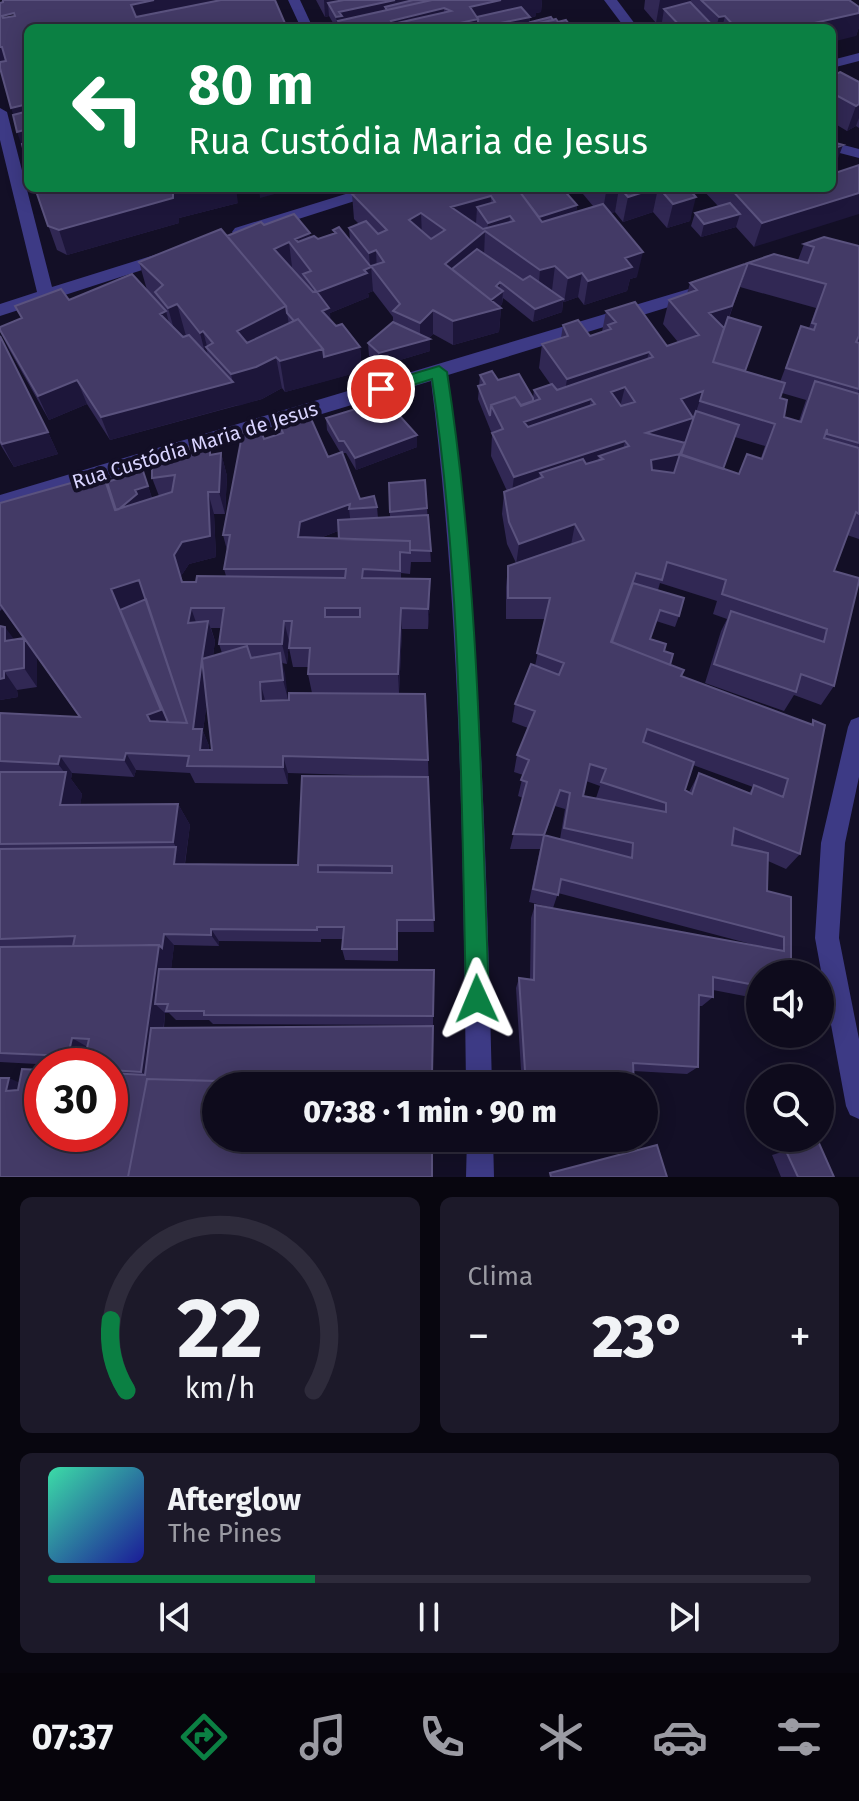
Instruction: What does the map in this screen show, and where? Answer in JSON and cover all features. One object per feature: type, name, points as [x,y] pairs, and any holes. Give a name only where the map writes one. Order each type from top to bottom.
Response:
[{"type":"street","points":[[294,0],[305,24]]},
{"type":"street","points":[[610,0],[629,24]]},
{"type":"street","points":[[836,63],[859,57]]},
{"type":"street","points":[[0,112],[46,294]]},
{"type":"street","points":[[836,147],[859,154]]},
{"type":"street","points":[[229,236],[368,192]]},
{"type":"street","points":[[0,310],[183,250]]},
{"type":"street","name":"Rua Custódia Maria de Jesus","points":[[0,503],[709,289]]},
{"type":"street","points":[[439,372],[452,459],[466,634],[474,825],[479,1072]]},
{"type":"street","points":[[859,727],[833,843],[827,938],[859,1106]]},
{"type":"street","points":[[480,1152],[480,1177]]},
{"type":"building","points":[[3,0],[154,0],[131,5],[136,17],[221,0],[275,0],[285,24],[24,24],[24,105],[11,108],[0,68],[0,62],[6,61],[0,47],[0,3]]},
{"type":"building","points":[[395,0],[339,12],[342,16],[336,17],[328,3]]},
{"type":"building","points":[[413,0],[432,0],[387,10],[385,7]]},
{"type":"building","points":[[432,0],[501,0],[470,7],[478,19],[456,24],[393,24],[340,24],[338,21]],"holes":[[[444,8],[451,11],[393,24],[391,21]]]},
{"type":"building","points":[[701,0],[849,0],[859,7],[859,13],[810,24],[732,24],[725,16],[719,17]]},
{"type":"building","points":[[690,2],[711,24],[678,24],[664,9]]},
{"type":"building","points":[[521,7],[530,17],[502,24],[478,24],[477,17]]},
{"type":"building","points":[[551,17],[553,20],[531,22]]},
{"type":"building","points":[[556,19],[560,24],[536,24]]},
{"type":"building","points":[[840,72],[859,82],[859,104],[856,106],[836,95],[836,74]]},
{"type":"building","points":[[24,112],[24,130],[17,132],[13,115]]},
{"type":"building","points":[[859,165],[859,193],[762,223],[734,192],[836,192],[836,173]]},
{"type":"building","points":[[36,192],[177,192],[173,193],[173,198],[59,230],[48,226]]},
{"type":"building","points":[[520,192],[542,222],[603,204],[643,252],[625,258],[632,267],[588,281],[582,273],[568,278],[555,266],[540,270],[485,231],[445,264],[501,308],[453,321],[433,310],[420,323],[393,311],[400,304],[371,266],[384,262],[376,250],[369,253],[349,228],[366,221],[378,234],[387,230],[352,194]],"holes":[[[491,196],[495,202],[477,207],[488,223],[510,216],[514,221],[483,229],[451,207]],[[421,213],[445,230],[431,239],[409,220]]]},
{"type":"building","points":[[520,192],[566,192],[577,205],[539,217]]},
{"type":"building","points":[[624,192],[644,192],[628,197]]},
{"type":"building","points":[[662,192],[692,192],[696,197],[673,204]]},
{"type":"building","points":[[730,203],[740,214],[704,224],[695,213]]},
{"type":"building","points":[[294,214],[310,233],[295,239],[298,242],[336,233],[333,230],[339,227],[371,267],[364,270],[367,273],[317,292],[329,308],[322,311],[336,326],[342,324],[360,347],[324,357],[323,349],[298,319],[294,321],[287,313],[286,306],[227,236],[261,222],[264,225]],"holes":[[[289,242],[311,271],[303,274],[316,291],[313,292],[274,249]]]},
{"type":"building","points":[[221,229],[286,306],[237,331],[247,343],[298,319],[323,349],[280,361],[276,357],[231,374],[206,347],[213,343],[203,331],[200,333],[177,304],[168,308],[155,292],[163,285],[139,262]]},
{"type":"building","points":[[824,237],[859,246],[859,336],[856,342],[859,343],[859,389],[786,368],[801,326],[814,330],[816,324],[812,323],[826,284],[748,263],[774,254],[808,263],[814,247],[804,244]]},
{"type":"building","points":[[477,249],[523,280],[530,276],[563,299],[535,309],[500,282],[496,286],[503,291],[491,300],[452,269]]},
{"type":"building","points":[[748,263],[732,306],[709,313],[724,328],[713,362],[785,383],[780,398],[787,400],[784,417],[801,422],[815,381],[859,394],[859,443],[827,434],[827,429],[824,438],[859,448],[859,514],[856,512],[834,571],[859,578],[859,581],[834,686],[801,674],[796,692],[714,664],[731,611],[824,642],[827,629],[722,594],[726,580],[667,562],[662,580],[636,573],[611,642],[684,670],[681,676],[813,725],[813,720],[825,725],[800,854],[734,828],[732,845],[768,853],[767,891],[791,897],[791,960],[746,960],[746,983],[713,977],[713,997],[699,995],[698,1067],[633,1063],[633,1072],[525,1072],[519,978],[534,980],[535,905],[784,951],[784,937],[561,879],[558,895],[533,889],[544,835],[513,834],[527,782],[521,780],[529,760],[517,755],[535,711],[515,704],[531,664],[559,675],[564,663],[537,653],[550,598],[508,598],[508,566],[584,540],[575,524],[519,544],[509,522],[504,492],[543,477],[540,473],[583,459],[586,464],[603,459],[599,456],[629,446],[625,441],[514,477],[492,433],[503,429],[491,405],[515,397],[521,406],[540,399],[534,390],[552,384],[557,390],[653,357],[649,352],[567,379],[542,344],[568,336],[563,325],[578,320],[590,336],[611,329],[608,325],[616,322],[606,311],[635,302],[667,346],[699,335],[669,300],[697,290],[690,283]],"holes":[[[625,387],[635,402],[621,406],[611,392]],[[703,391],[700,401],[775,424],[762,459],[747,454],[739,474],[680,454],[685,443],[646,433],[693,418],[681,399]],[[591,399],[595,404],[528,427],[524,422]],[[680,454],[674,473],[652,470],[651,460]],[[647,729],[788,779],[783,797],[754,785],[751,794],[699,773],[692,794],[685,790],[694,762],[643,742]],[[590,764],[606,769],[601,782],[666,803],[666,812],[583,796]],[[560,790],[570,793],[564,828],[633,843],[632,858],[544,835]]]},
{"type":"building","points":[[132,274],[166,311],[160,314],[183,337],[189,335],[233,382],[101,417],[77,380],[38,396],[0,330],[0,327],[22,318],[15,306],[61,289],[69,300]]},
{"type":"building","points":[[728,317],[761,327],[745,371],[713,362]]},
{"type":"building","points":[[393,322],[430,339],[379,353],[368,343]]},
{"type":"building","points":[[0,336],[48,432],[2,444],[0,441]]},
{"type":"building","points":[[492,371],[498,380],[519,374],[533,401],[521,405],[515,397],[491,405],[490,416],[478,386],[485,384],[480,375]]},
{"type":"building","points":[[375,403],[385,420],[398,414],[417,435],[355,458],[344,441],[339,441],[326,418]]},
{"type":"building","points":[[696,411],[739,425],[723,469],[681,455]]},
{"type":"building","points":[[308,412],[328,457],[342,452],[360,499],[374,496],[377,507],[349,509],[350,504],[300,522],[298,537],[410,541],[410,553],[400,552],[400,571],[363,569],[362,578],[430,579],[428,609],[401,608],[398,674],[308,674],[310,648],[289,648],[292,621],[284,621],[282,644],[219,644],[224,608],[191,608],[188,623],[208,621],[202,659],[247,646],[251,658],[280,653],[283,680],[260,682],[261,701],[289,700],[289,693],[425,694],[428,760],[283,756],[283,767],[187,766],[189,756],[126,753],[124,760],[60,756],[58,764],[0,761],[0,713],[80,717],[0,604],[0,503],[103,474],[115,510],[172,492],[175,475],[152,478],[152,463],[176,460],[177,450],[210,440],[210,455],[221,453],[219,492],[208,492],[210,536],[182,542],[174,555],[182,582],[196,582],[197,576],[345,578],[346,569],[224,569],[230,535],[223,535],[243,430],[259,426],[264,439],[283,433],[277,421]],"holes":[[[139,580],[187,723],[150,721],[147,715],[161,710],[111,589]],[[325,608],[360,608],[360,617],[325,617]],[[202,659],[212,750],[200,750],[202,729],[193,729]]]},
{"type":"building","points":[[143,471],[148,486],[135,490],[137,494],[116,510],[107,482]]},
{"type":"building","points":[[425,480],[427,508],[390,512],[389,483]]},
{"type":"building","points":[[428,515],[431,551],[410,550],[410,541],[339,539],[338,520]]},
{"type":"building","points":[[633,583],[684,598],[679,616],[660,610],[650,639],[666,644],[664,651],[673,654],[670,665],[612,642]]},
{"type":"building","points":[[146,599],[187,723],[168,722],[120,610]]},
{"type":"building","points":[[0,626],[5,627],[5,641],[24,638],[24,668],[4,671],[4,678],[0,679]]},
{"type":"building","points":[[0,772],[66,772],[60,805],[178,804],[173,842],[0,844]]},
{"type":"building","points":[[302,776],[428,777],[434,920],[397,920],[397,949],[342,949],[344,927],[317,927],[317,930],[211,929],[211,935],[164,934],[162,948],[159,945],[73,946],[75,936],[0,939],[0,849],[176,847],[174,864],[298,865]],"holes":[[[318,865],[392,866],[392,873],[318,872]]]},
{"type":"building","points":[[159,945],[141,1072],[128,1071],[128,1048],[87,1048],[89,1039],[72,1038],[70,1048],[24,1048],[24,1054],[0,1053],[0,947]]},
{"type":"building","points":[[159,969],[434,970],[433,1016],[204,1015],[204,1011],[166,1011],[168,1004],[155,1004]]},
{"type":"building","points":[[433,1026],[432,1072],[202,1072],[202,1081],[147,1079],[128,1177],[0,1177],[0,1078],[9,1078],[6,1091],[18,1090],[22,1069],[24,1152],[128,1152],[128,1074],[145,1075],[151,1028]]},
{"type":"building","points":[[147,1079],[202,1081],[202,1152],[432,1152],[432,1177],[128,1177]]},
{"type":"building","points":[[658,1148],[667,1177],[551,1177],[550,1173],[630,1152],[658,1152]]},
{"type":"building","points":[[786,1152],[823,1152],[834,1177],[798,1177]]},
{"type":"route","points":[[381,389],[439,372],[452,459],[466,634],[477,999]]}]
